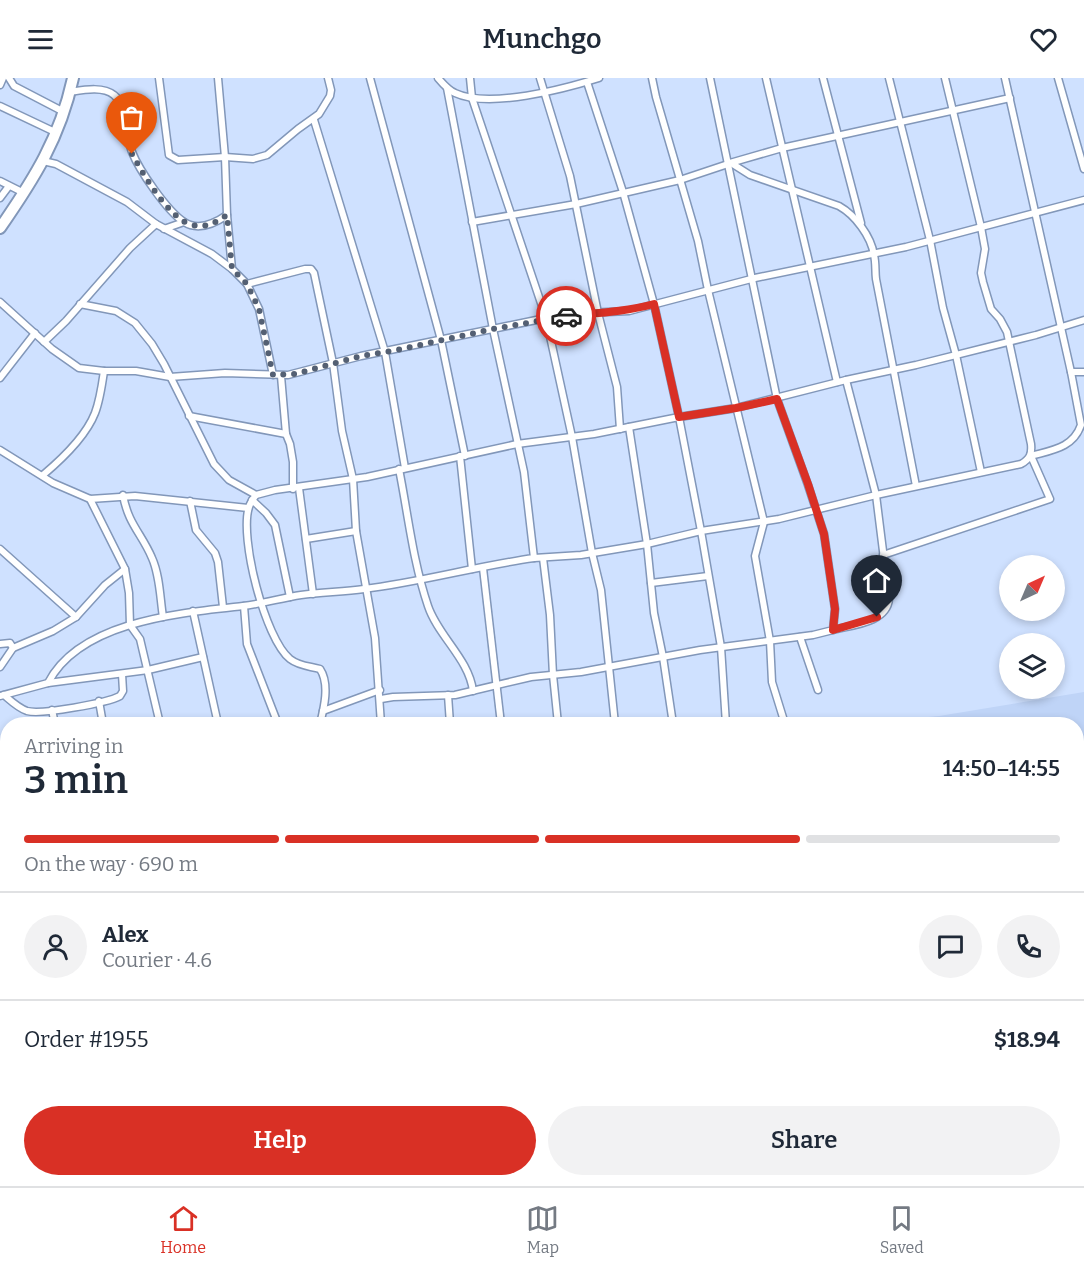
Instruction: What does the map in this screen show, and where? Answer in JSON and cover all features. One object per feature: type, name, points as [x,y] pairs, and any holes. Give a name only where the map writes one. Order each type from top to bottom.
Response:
[{"type":"highway","points":[[0,228],[24,193],[57,133],[72,78]]},
{"type":"street","points":[[0,85],[3,78]]},
{"type":"street","points":[[9,78],[14,86],[64,112]]},
{"type":"street","points":[[159,78],[169,155],[178,160],[225,157],[253,159],[267,154],[298,129],[314,120],[324,108],[331,90],[328,78]]},
{"type":"street","points":[[218,78],[232,269]]},
{"type":"street","points":[[370,78],[441,340],[462,456],[472,569]]},
{"type":"street","points":[[438,78],[447,88],[457,94],[472,98],[544,93],[599,78]]},
{"type":"street","points":[[470,78],[472,98],[546,318],[572,437],[592,553],[601,590],[614,717]]},
{"type":"street","points":[[540,78],[570,176],[598,313],[617,387],[620,429]]},
{"type":"street","points":[[652,78],[698,241],[764,522],[755,556],[770,641],[772,682],[783,717]]},
{"type":"street","points":[[710,78],[777,399],[824,534],[835,617],[833,630]]},
{"type":"street","points":[[766,78],[837,382]]},
{"type":"street","points":[[823,78],[863,229],[874,254],[876,279],[892,369],[916,486]]},
{"type":"street","points":[[889,78],[930,240],[943,308],[956,355],[981,472]]},
{"type":"street","points":[[883,555],[1050,499],[1030,456],[1032,444],[1004,324],[991,309],[983,282],[981,273],[985,249],[981,227],[945,78]]},
{"type":"street","points":[[48,683],[61,662],[93,640],[130,625],[163,617],[290,597],[366,589],[534,558],[592,553],[647,544],[701,531],[764,522],[1021,464],[1030,456],[1067,446],[1074,440],[1081,425],[1005,78]]},
{"type":"street","points":[[1058,78],[1084,169]]},
{"type":"street","points":[[587,82],[623,192],[654,304],[679,417],[721,647],[726,717]]},
{"type":"street","points":[[447,88],[493,329],[524,472],[534,558]]},
{"type":"street","points":[[69,92],[88,89],[107,91],[118,99],[128,141],[140,168],[162,200],[184,222]]},
{"type":"street","points":[[472,222],[576,204],[680,180],[782,148],[1010,98]]},
{"type":"street","points":[[0,106],[57,133]]},
{"type":"street","points":[[314,120],[386,352],[420,580],[435,623],[465,668],[473,691]]},
{"type":"street","points":[[43,161],[56,164],[119,197],[156,224],[212,254],[232,269],[247,284],[259,309],[273,375]]},
{"type":"street","points":[[728,164],[734,164],[750,175],[849,211],[863,229]]},
{"type":"street","points":[[0,181],[24,193]]},
{"type":"street","points":[[0,198],[9,186]]},
{"type":"street","points":[[1,305],[62,358],[79,368],[136,371],[170,377],[225,373],[281,376],[546,318],[629,311],[752,279],[874,254],[1084,200]]},
{"type":"street","points":[[164,229],[184,222],[207,225],[227,215]]},
{"type":"street","points":[[44,342],[130,248],[156,224]]},
{"type":"street","points":[[247,284],[296,271],[311,269],[314,273],[333,363],[342,431],[353,478],[356,531],[374,626],[381,717]]},
{"type":"street","points":[[80,304],[116,311],[135,322],[152,344],[210,459],[229,480],[254,498],[275,525],[290,597]]},
{"type":"street","points":[[322,717],[325,682],[323,674],[320,669],[302,666],[291,660],[282,651],[267,623],[248,542],[248,508],[254,498],[274,490],[402,469],[517,444],[572,437],[736,408],[1008,342],[1084,320]]},
{"type":"street","points":[[0,378],[34,333]]},
{"type":"street","points":[[43,475],[78,440],[88,426],[98,402],[104,371]]},
{"type":"street","points":[[1071,372],[1084,372]]},
{"type":"street","points":[[281,376],[286,434],[291,444],[313,594]]},
{"type":"street","points":[[381,699],[448,695],[531,677],[800,637],[833,630],[883,614],[887,610],[889,599],[876,495],[846,380]]},
{"type":"street","points":[[189,416],[286,434]]},
{"type":"street","points":[[629,427],[647,544],[654,613],[672,717]]},
{"type":"street","points":[[1074,440],[1084,438]]},
{"type":"street","points":[[0,450],[53,483],[90,499],[123,495],[248,508]]},
{"type":"street","points":[[123,495],[134,529],[154,561],[163,617]]},
{"type":"street","points":[[90,499],[125,569],[129,593],[130,625],[140,639],[158,717]]},
{"type":"street","points":[[190,501],[196,530],[215,553],[218,562],[223,607]]},
{"type":"street","points":[[306,539],[356,531]]},
{"type":"street","points":[[0,549],[76,617]]},
{"type":"street","points":[[543,558],[550,615],[557,717]]},
{"type":"street","points":[[483,568],[500,717]]},
{"type":"street","points":[[0,667],[13,648],[53,631],[76,617],[105,585],[125,569]]},
{"type":"street","points":[[651,583],[708,576]]},
{"type":"street","points":[[244,606],[248,644],[275,717]]},
{"type":"street","points":[[194,611],[217,717]]},
{"type":"street","points":[[800,637],[818,690]]},
{"type":"street","points":[[0,644],[10,643],[13,648]]},
{"type":"street","points":[[2,696],[48,683],[148,670],[204,657]]},
{"type":"street","points":[[2,696],[27,711],[52,710],[120,696],[123,686],[122,674]]},
{"type":"street","points":[[323,711],[380,690]]},
{"type":"street","points":[[448,695],[450,717]]},
{"type":"street","points":[[99,701],[102,717]]},
{"type":"street","points":[[52,710],[54,717]]},
{"type":"shaded area","points":[[1084,692],[1084,717],[928,717],[1042,699],[1065,699],[1065,695]]},
{"type":"way so far","points":[[132,154],[156,192],[184,222],[192,225],[207,225],[227,215],[232,269],[247,284],[259,309],[273,375],[295,374],[361,356],[546,318],[566,316]]},
{"type":"route","points":[[566,316],[629,311],[654,304],[679,417],[777,399],[824,534],[835,609],[833,630],[877,617]]}]
